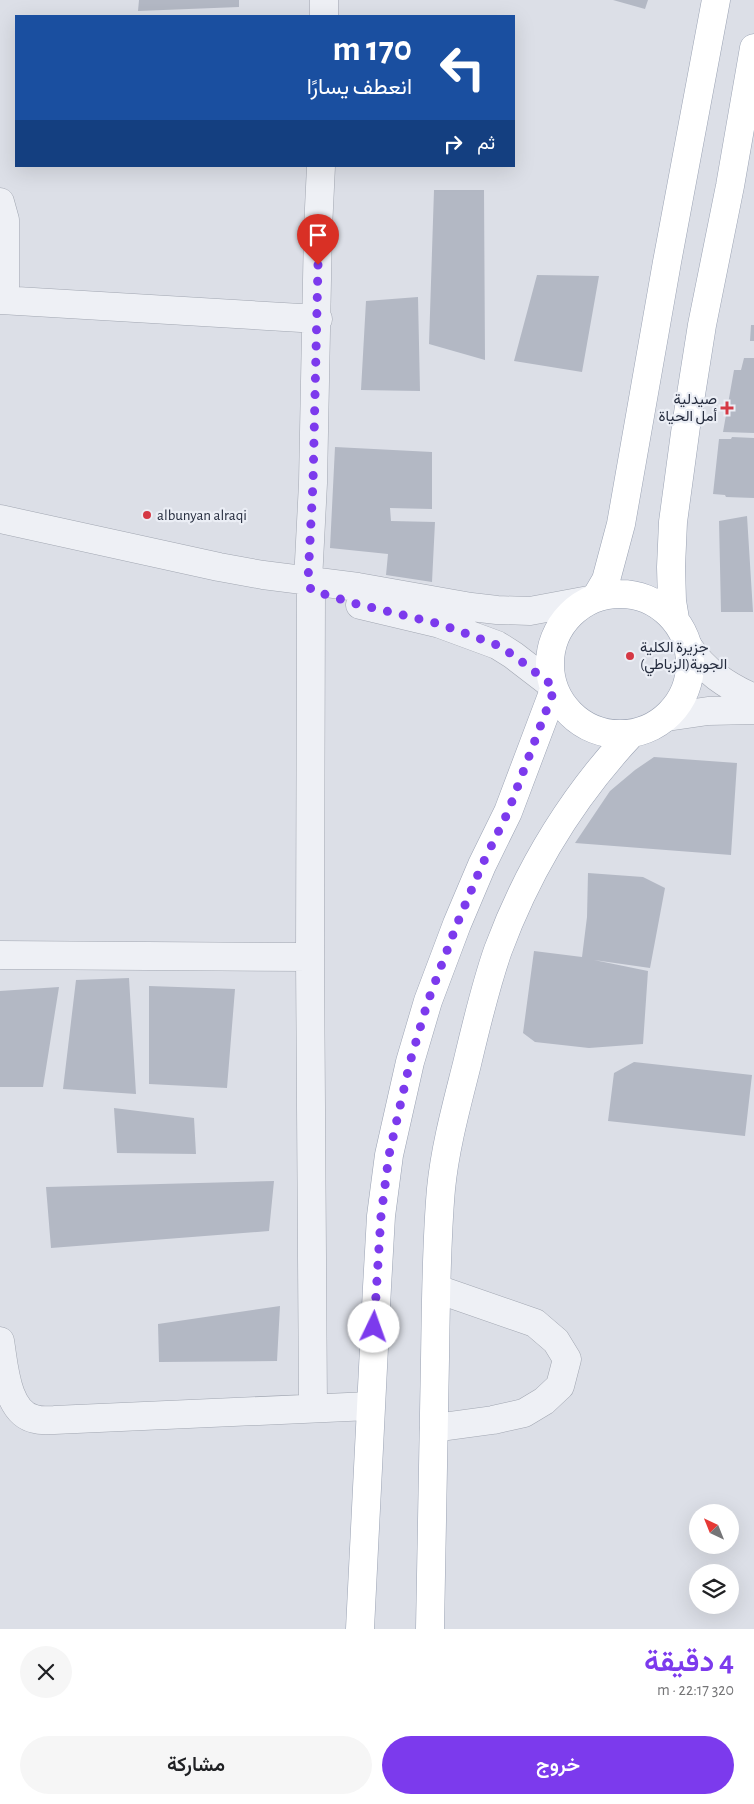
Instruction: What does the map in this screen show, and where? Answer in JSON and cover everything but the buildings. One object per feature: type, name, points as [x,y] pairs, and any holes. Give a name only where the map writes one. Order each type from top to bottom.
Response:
[{"type":"main road","points":[[593,599],[606,580],[621,524],[666,262],[716,0]]},
{"type":"main road","points":[[675,619],[672,575],[673,522],[686,426],[702,326],[730,186],[754,48]]},
{"type":"main road","points":[[613,593],[630,594],[647,599],[662,607],[675,619],[688,646],[690,665],[688,684],[679,702],[667,717],[650,728],[631,734],[612,734],[593,730],[576,720],[563,706],[553,687],[549,668],[550,651],[555,635],[569,615],[593,599],[613,593]]},
{"type":"main road","points":[[360,1629],[381,1216],[389,1155],[410,1062],[428,1001],[457,924],[482,865],[508,812],[553,687]]},
{"type":"main road","points":[[430,1629],[441,1188],[450,1138],[478,1016],[498,950],[525,885],[572,805],[594,775],[631,734]]},
{"type":"street","points":[[324,0],[324,15]]},
{"type":"street","points":[[313,1408],[309,585],[321,167]]},
{"type":"street","points":[[0,202],[5,220],[2,300],[318,319]]},
{"type":"street","points":[[0,519],[309,585],[497,610],[530,611],[593,599]]},
{"type":"street","points":[[309,585],[353,603],[440,624],[497,645],[513,655],[553,687]]},
{"type":"street","points":[[688,646],[705,668],[754,698]]},
{"type":"street","points":[[667,717],[708,711],[754,710]]},
{"type":"street","points":[[0,955],[310,957]]},
{"type":"street","points":[[434,1428],[493,1420],[524,1413],[544,1401],[560,1386],[566,1359],[556,1341],[535,1323],[437,1289]]},
{"type":"street","points":[[0,1341],[7,1383],[13,1400],[23,1413],[34,1419],[54,1420],[370,1406]]},
{"type":"place","name":"صيدلية أمل الحياة","points":[[727,408]]},
{"type":"place","name":"albunyan alraqi","points":[[147,515]]},
{"type":"place","name":"جزيرة الكلية الجوية(الزباطي)","points":[[630,656]]},
{"type":"route","points":[[318,265],[313,483],[308,580],[311,590],[353,603],[440,624],[497,645],[552,685],[554,690],[508,812],[482,865],[457,924],[428,1001],[410,1062],[389,1155],[381,1216],[374,1327]]}]
